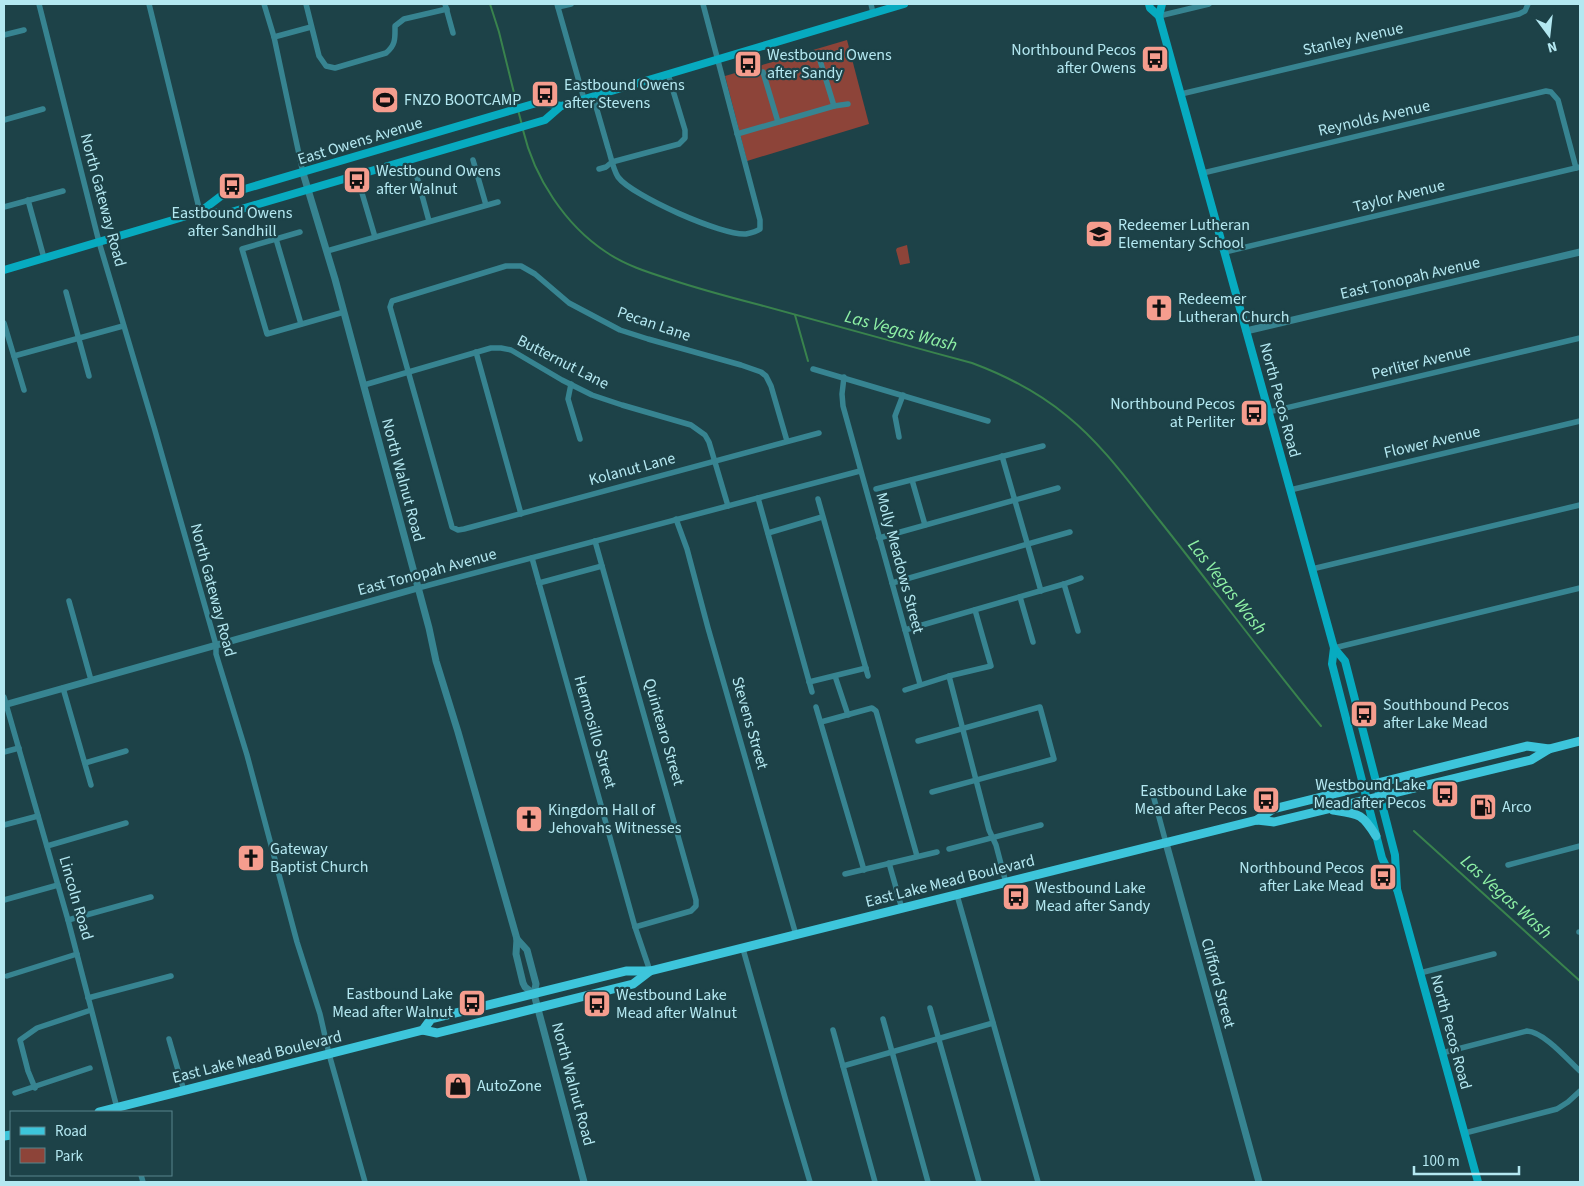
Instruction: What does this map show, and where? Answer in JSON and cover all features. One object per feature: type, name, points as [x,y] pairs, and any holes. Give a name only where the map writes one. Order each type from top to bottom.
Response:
[{"type":"main road","name":"East Owens Avenue","points":[[4,270],[200,212],[228,213],[493,136],[545,120],[561,106],[904,4]]},
{"type":"main road","name":"North Pecos Road","points":[[1149,4],[1150,8],[1159,16]]},
{"type":"main road","name":"North Pecos Road","points":[[1162,4],[1159,16],[1334,648],[1344,661],[1377,783],[1395,855],[1397,889]]},
{"type":"main road","name":"East Owens Avenue","points":[[200,212],[221,196],[540,102],[561,106]]},
{"type":"main road","name":"North Pecos Road","points":[[1334,648],[1332,664],[1376,836],[1382,858],[1397,889],[1478,1182]]},
{"type":"main road","name":"East Lake Mead Boulevard","points":[[423,1030],[431,1018],[626,971],[650,971],[1257,820],[1274,822],[1367,800],[1531,760],[1549,749],[1580,741]]},
{"type":"main road","name":"East Lake Mead Boulevard","points":[[1257,820],[1273,808],[1527,746],[1549,749]]},
{"type":"main road","points":[[1328,809],[1359,815],[1366,821],[1376,836]]},
{"type":"main road","name":"East Lake Mead Boulevard","points":[[106,1111],[121,1109],[423,1030],[437,1033],[632,984],[650,971]]},
{"type":"street","name":"North Gateway Road","points":[[39,4],[99,242],[216,645],[216,654],[247,755],[297,942],[320,1014],[329,1054],[365,1182]]},
{"type":"street","points":[[149,4],[200,212]]},
{"type":"street","points":[[264,4],[274,37],[303,173]]},
{"type":"street","points":[[306,4],[318,56],[326,66],[335,68],[386,53],[395,43],[395,26],[404,19],[446,6],[453,33]]},
{"type":"street","points":[[571,4],[558,6],[584,99]]},
{"type":"street","points":[[593,96],[612,162],[624,184],[691,220],[734,233],[745,234],[760,229],[760,220],[703,4]]},
{"type":"street","points":[[871,4],[873,13]]},
{"type":"street","points":[[1159,16],[1209,4]]},
{"type":"street","name":"Stanley Avenue","points":[[1181,94],[1519,14],[1525,11],[1528,5]]},
{"type":"street","points":[[274,37],[311,27]]},
{"type":"street","points":[[4,35],[24,30]]},
{"type":"street","points":[[820,57],[834,106]]},
{"type":"street","points":[[763,72],[778,122]]},
{"type":"street","points":[[599,169],[606,167],[612,162],[679,144],[684,138],[685,130],[668,74]]},
{"type":"street","name":"Reynolds Avenue","points":[[1203,173],[1546,91],[1551,92],[1558,100],[1578,167]]},
{"type":"street","points":[[737,134],[834,106],[848,104]]},
{"type":"street","points":[[4,120],[43,109]]},
{"type":"street","points":[[473,160],[486,205]]},
{"type":"street","name":"Taylor Avenue","points":[[1225,252],[1578,167]]},
{"type":"street","name":"North Walnut Road","points":[[303,173],[364,385],[438,670],[458,732],[517,939],[516,954],[523,983],[534,994]]},
{"type":"street","points":[[417,177],[430,222]]},
{"type":"street","points":[[4,207],[64,191]]},
{"type":"street","points":[[362,193],[374,237]]},
{"type":"street","points":[[28,200],[44,258]]},
{"type":"street","points":[[327,251],[498,202]]},
{"type":"street","points":[[300,232],[242,249],[267,334],[344,312]]},
{"type":"street","points":[[276,239],[301,324]]},
{"type":"street","name":"East Tonopah Avenue","points":[[1246,331],[1580,252]]},
{"type":"street","name":"Pecan Lane","points":[[407,372],[390,308],[392,301],[506,266],[521,266],[535,274],[569,302],[620,330],[760,372],[766,376],[771,386],[787,441]]},
{"type":"street","points":[[66,292],[89,376]]},
{"type":"street","points":[[4,323],[24,390]]},
{"type":"street","points":[[14,356],[123,326]]},
{"type":"street","name":"Perliter Avenue","points":[[1269,412],[1580,338]]},
{"type":"street","name":"Butternut Lane","points":[[364,385],[491,348],[511,350],[592,394],[622,405],[691,425],[705,435],[709,442],[728,506]]},
{"type":"street","points":[[476,352],[521,514]]},
{"type":"street","points":[[813,368],[988,421]]},
{"type":"street","name":"Kolanut Lane","points":[[407,372],[452,528],[458,530],[464,530],[820,433]]},
{"type":"street","name":"Molly Meadows Street","points":[[844,377],[843,406],[920,684]]},
{"type":"street","points":[[571,384],[568,399],[580,439]]},
{"type":"street","points":[[899,437],[895,416],[903,395]]},
{"type":"street","name":"Flower Avenue","points":[[1290,490],[1580,421]]},
{"type":"street","points":[[876,489],[1043,446]]},
{"type":"street","points":[[1002,456],[1041,591]]},
{"type":"street","name":"East Tonopah Avenue","points":[[4,702],[63,688],[418,588],[860,471]]},
{"type":"street","points":[[912,480],[925,525]]},
{"type":"street","points":[[879,538],[1058,488]]},
{"type":"street","points":[[758,498],[812,692]]},
{"type":"street","points":[[818,500],[868,676]]},
{"type":"street","points":[[1312,569],[1580,505]]},
{"type":"street","points":[[768,533],[822,517]]},
{"type":"street","name":"Stevens Street","points":[[676,520],[687,549],[796,935]]},
{"type":"street","points":[[892,583],[1070,532]]},
{"type":"street","name":"Quintearo Street","points":[[595,541],[696,900],[696,906],[690,911],[635,927]]},
{"type":"street","name":"Hermosillo Street","points":[[532,558],[635,927],[650,971]]},
{"type":"street","points":[[539,583],[602,566]]},
{"type":"street","points":[[905,630],[1081,578]]},
{"type":"street","points":[[1064,584],[1078,631]]},
{"type":"street","points":[[1334,648],[1580,588]]},
{"type":"street","points":[[1020,597],[1032,642]]},
{"type":"street","points":[[69,601],[91,680]]},
{"type":"street","points":[[905,690],[920,684],[991,666],[975,610]]},
{"type":"street","points":[[809,682],[866,668]]},
{"type":"street","points":[[835,676],[848,715]]},
{"type":"street","points":[[949,676],[989,830],[994,838],[1006,883]]},
{"type":"street","points":[[63,688],[91,785]]},
{"type":"street","name":"Lincoln Road","points":[[4,702],[47,846],[91,1010],[121,1109]]},
{"type":"street","points":[[816,707],[864,870]]},
{"type":"street","points":[[918,741],[1040,707],[1054,759],[932,792]]},
{"type":"street","points":[[821,722],[872,708],[876,710],[917,856]]},
{"type":"street","points":[[4,752],[18,748]]},
{"type":"street","points":[[85,763],[126,751]]},
{"type":"street","name":"Clifford Street","points":[[1152,791],[1259,1182]]},
{"type":"street","points":[[4,825],[38,816]]},
{"type":"street","points":[[47,846],[126,823]]},
{"type":"street","points":[[949,849],[1041,825]]},
{"type":"street","points":[[1508,865],[1580,846]]},
{"type":"street","points":[[844,874],[936,852]]},
{"type":"street","points":[[889,863],[902,909]]},
{"type":"street","points":[[4,900],[58,885]]},
{"type":"street","points":[[957,896],[1038,1182]]},
{"type":"street","points":[[68,920],[151,897]]},
{"type":"street","name":"North Walnut Road","points":[[517,939],[527,950],[536,984],[534,994],[584,1182]]},
{"type":"street","points":[[743,948],[810,1182]]},
{"type":"street","points":[[8,976],[77,954]]},
{"type":"street","points":[[1420,973],[1494,954]]},
{"type":"street","points":[[88,998],[171,976]]},
{"type":"street","points":[[930,1008],[979,1182]]},
{"type":"street","points":[[35,1088],[28,1071],[20,1040],[37,1028],[91,1010]]},
{"type":"street","points":[[882,1019],[928,1182]]},
{"type":"street","points":[[843,1066],[993,1023]]},
{"type":"street","points":[[833,1030],[875,1182]]},
{"type":"street","points":[[1442,1053],[1527,1031],[1534,1032],[1546,1039],[1580,1071]]},
{"type":"street","points":[[170,1039],[184,1091]]},
{"type":"street","points":[[15,1093],[35,1088],[90,1068]]},
{"type":"street","points":[[1465,1133],[1556,1109],[1568,1102],[1580,1091]]},
{"type":"green space","points":[[847,40],[869,124],[747,161],[725,76]]},
{"type":"green space","points":[[907,245],[910,263],[900,265],[896,250]]},
{"type":"waterway","name":"Las Vegas Wash","points":[[490,4],[517,105]]},
{"type":"waterway","name":"Las Vegas Wash","points":[[518,110],[522,125]]},
{"type":"waterway","name":"Las Vegas Wash","points":[[523,130],[535,165],[553,198],[577,228],[591,241],[621,261],[644,271],[703,290],[972,363],[1022,385],[1056,407],[1080,427],[1116,466],[1321,726]]},
{"type":"waterway","points":[[795,315],[808,361]]},
{"type":"waterway","name":"Las Vegas Wash","points":[[1414,831],[1580,981]]},
{"type":"place","name":"Northbound Pecos after Owens","points":[[1155,59]]},
{"type":"place","name":"Westbound Owens after Sandy","points":[[748,64]]},
{"type":"place","name":"Eastbound Owens after Stevens","points":[[545,94]]},
{"type":"place","name":"FNZO BOOTCAMP","points":[[385,100]]},
{"type":"place","name":"Westbound Owens after Walnut","points":[[357,180]]},
{"type":"place","name":"Eastbound Owens after Sandhill","points":[[232,186]]},
{"type":"place","name":"Redeemer Lutheran Elementary School","points":[[1099,234]]},
{"type":"place","name":"Redeemer Lutheran Church","points":[[1159,308]]},
{"type":"place","name":"Northbound Pecos at Perliter","points":[[1254,413]]},
{"type":"place","name":"Southbound Pecos after Lake Mead","points":[[1364,714]]},
{"type":"place","name":"Westbound Lake Mead after Pecos","points":[[1445,794]]},
{"type":"place","name":"Eastbound Lake Mead after Pecos","points":[[1266,800]]},
{"type":"place","name":"Arco","points":[[1483,807]]},
{"type":"place","name":"Kingdom Hall of Jehovahs Witnesses","points":[[529,819]]},
{"type":"place","name":"Gateway Baptist Church","points":[[251,858]]},
{"type":"place","name":"Northbound Pecos after Lake Mead","points":[[1383,877]]},
{"type":"place","name":"Westbound Lake Mead after Sandy","points":[[1016,897]]},
{"type":"place","name":"Eastbound Lake Mead after Walnut","points":[[472,1003]]},
{"type":"place","name":"Westbound Lake Mead after Walnut","points":[[597,1004]]},
{"type":"place","name":"AutoZone","points":[[458,1086]]}]
